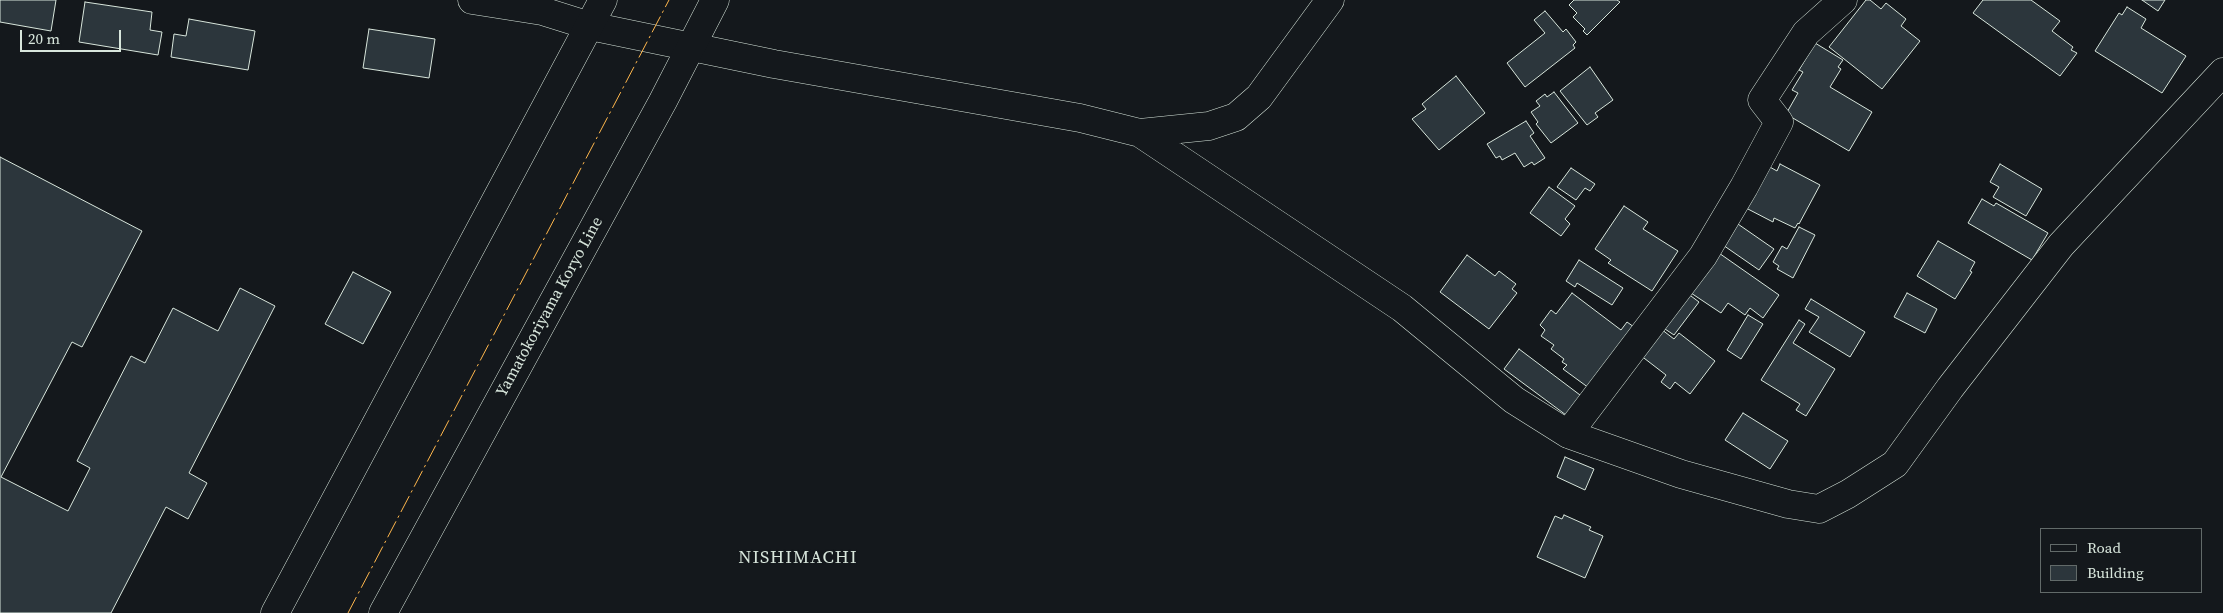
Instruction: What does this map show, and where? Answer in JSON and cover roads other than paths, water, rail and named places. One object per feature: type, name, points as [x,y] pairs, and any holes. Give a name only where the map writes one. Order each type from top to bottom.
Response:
[{"type":"street","points":[[472,0],[542,12],[590,26],[774,64],[1080,118],[1140,133],[1402,308],[1514,400],[1568,434],[1618,450],[1681,474],[1788,504],[1819,509],[1848,494],[1895,464],[1950,388],[2061,245],[2223,72]]},
{"type":"street","points":[[275,613],[603,0]]},
{"type":"street","name":"Yamatokoriyama Koryo Line","points":[[383,613],[663,102],[715,0]]},
{"type":"street","points":[[1140,133],[1209,126],[1236,117],[1259,97],[1330,0]]},
{"type":"street","points":[[1568,434],[1703,256],[1744,187],[1779,122],[1762,100],[1806,32],[1843,0]]},
{"type":"district","name":"NISHIMACHI","points":[[798,558]]}]
